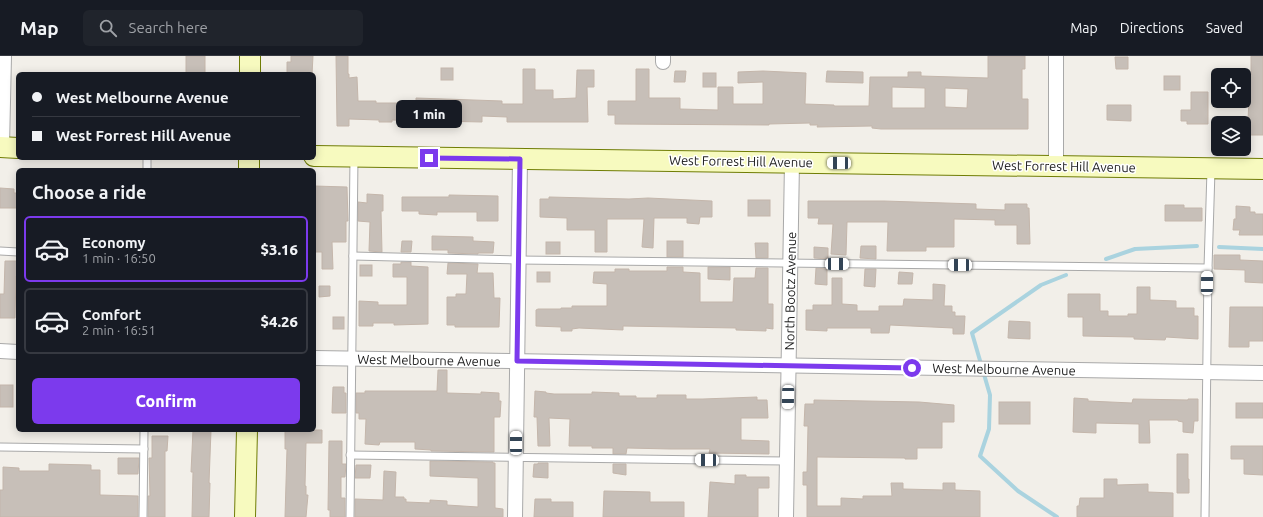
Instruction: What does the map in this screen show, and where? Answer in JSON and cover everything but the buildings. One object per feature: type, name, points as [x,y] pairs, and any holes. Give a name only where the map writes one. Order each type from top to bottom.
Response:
[{"type":"main road","points":[[250,56],[250,72]]},
{"type":"main road","name":"West Forrest Hill Avenue","points":[[316,156],[1263,169]]},
{"type":"main road","points":[[245,517],[246,432]]},
{"type":"street","points":[[4,56],[7,148]]},
{"type":"street","points":[[1056,56],[1056,166]]},
{"type":"street","points":[[515,517],[520,159]]},
{"type":"street","name":"North Bootz Avenue","points":[[786,517],[792,162]]},
{"type":"street","points":[[0,351],[16,352]]},
{"type":"street","name":"West Melbourne Avenue","points":[[316,358],[1263,373]]},
{"type":"lane","points":[[350,517],[354,156]]},
{"type":"lane","points":[[1205,517],[1206,372],[1211,168]]},
{"type":"lane","points":[[0,251],[16,252]]},
{"type":"lane","points":[[353,256],[518,260],[1208,268]]},
{"type":"lane","points":[[143,517],[144,432]]},
{"type":"lane","points":[[0,448],[144,449]]},
{"type":"lane","points":[[350,455],[787,461]]},
{"type":"waterway","points":[[1106,259],[1135,249],[1197,246]]},
{"type":"waterway","points":[[1219,247],[1263,249]]},
{"type":"waterway","points":[[1057,517],[1018,491],[980,456],[989,429],[990,395],[972,333],[1041,285],[1066,275]]},
{"type":"route","points":[[429,158],[520,159],[517,361],[912,368]]}]
